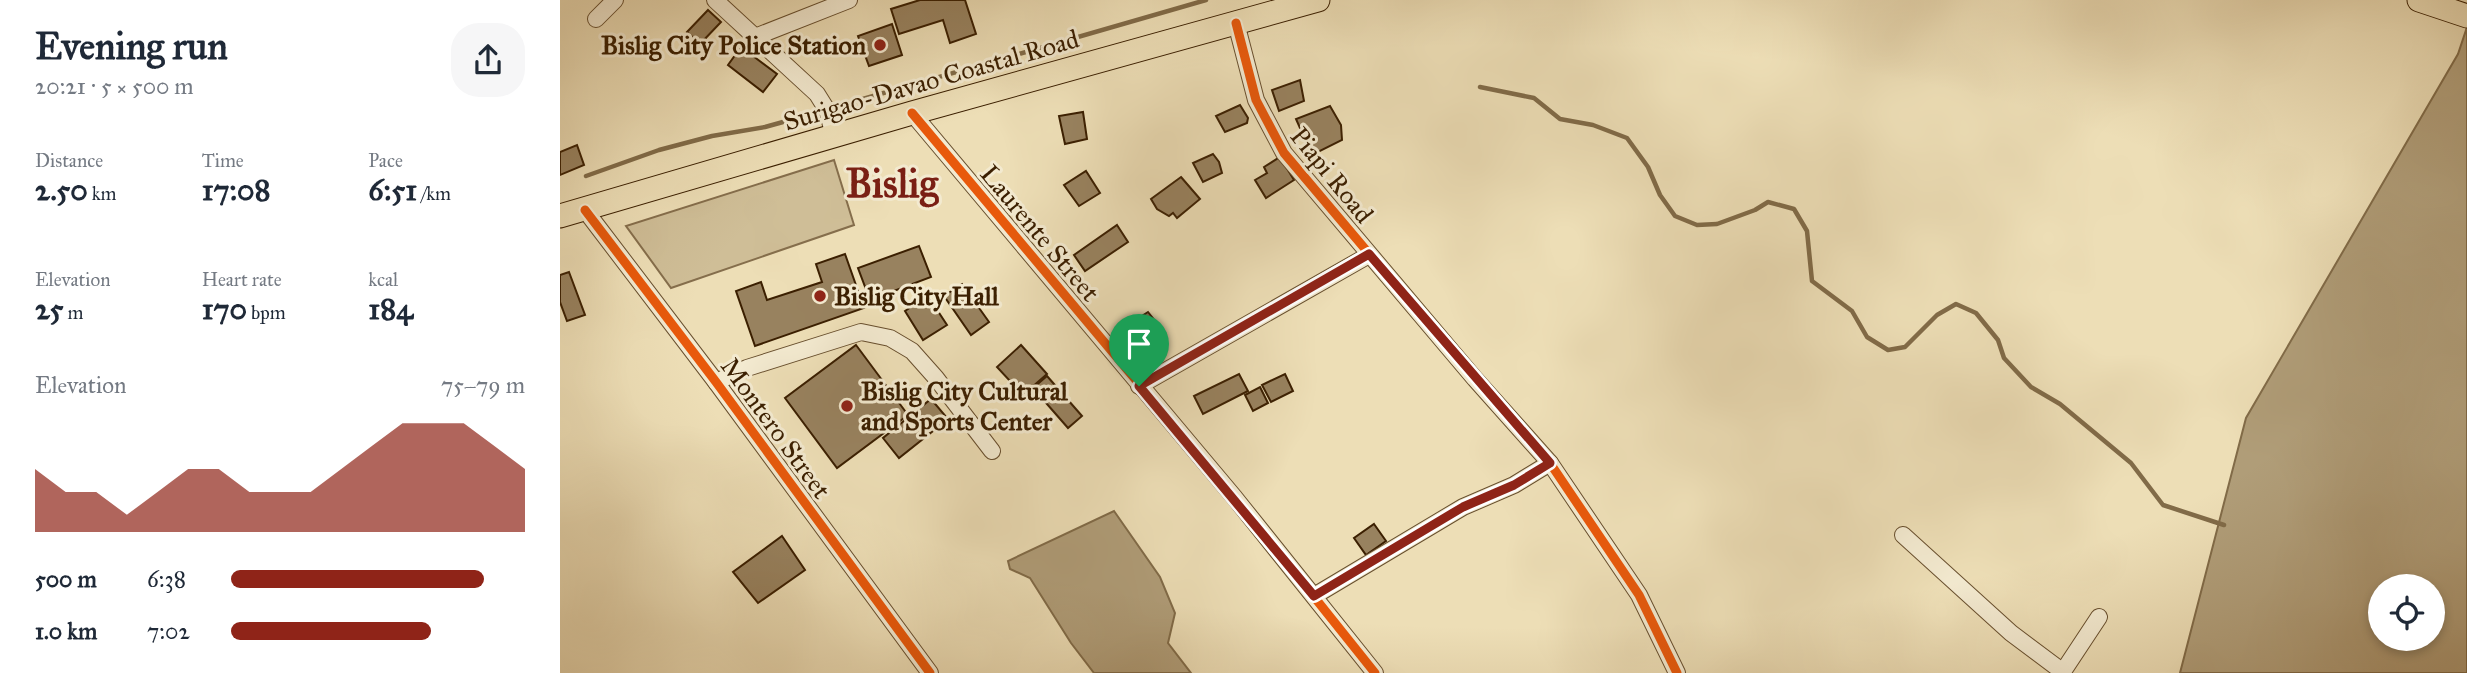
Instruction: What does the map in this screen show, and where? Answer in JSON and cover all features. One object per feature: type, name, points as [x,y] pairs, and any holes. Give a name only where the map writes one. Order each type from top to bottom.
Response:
[{"type":"highway","name":"Surigao-Davao Coastal Road","points":[[560,216],[912,113],[1318,0]]},
{"type":"highway","points":[[2419,0],[2467,16]]},
{"type":"street","points":[[596,19],[615,0]]},
{"type":"street","points":[[715,0],[817,94],[827,110],[834,136]]},
{"type":"street","points":[[755,37],[849,0]]},
{"type":"street","name":"Piapi Road","points":[[1236,23],[1256,100],[1284,153],[1550,463],[1639,595],[1677,673]]},
{"type":"street","name":"Laurente Street","points":[[912,113],[1375,673]]},
{"type":"street","name":"Montero Street","points":[[585,210],[716,382],[930,673]]},
{"type":"street","points":[[1139,386],[1369,254]]},
{"type":"street","points":[[716,382],[747,368],[861,332],[890,338],[912,351],[936,377],[992,451]]},
{"type":"street","points":[[1314,596],[1463,507],[1514,485],[1550,463]]},
{"type":"street","points":[[1903,535],[2011,633],[2062,672],[2099,617]]},
{"type":"shaded area","points":[[2467,27],[2467,673],[2180,673],[2246,418],[2458,54]]},
{"type":"shaded area","points":[[834,160],[854,225],[671,288],[626,226]]},
{"type":"shaded area","points":[[1114,511],[1160,577],[1175,613],[1168,643],[1191,673],[1094,673],[1071,643],[1030,578],[1010,569],[1008,561]]},
{"type":"building","points":[[920,0],[965,0],[976,34],[950,43],[943,20],[899,34],[891,9]]},
{"type":"building","points":[[708,10],[721,22],[700,44],[687,32]]},
{"type":"building","name":"Bislig City Police Station","points":[[892,24],[902,55],[869,66],[858,36]]},
{"type":"building","points":[[741,47],[777,74],[763,92],[728,65]]},
{"type":"building","points":[[1300,80],[1304,101],[1279,111],[1272,90]]},
{"type":"building","points":[[1240,105],[1248,118],[1247,123],[1225,132],[1216,116]]},
{"type":"building","points":[[1330,106],[1341,125],[1342,140],[1312,155],[1296,119]]},
{"type":"building","points":[[1083,112],[1087,139],[1065,144],[1059,116]]},
{"type":"building","points":[[577,145],[584,165],[560,175],[560,152]]},
{"type":"building","points":[[1213,154],[1222,173],[1203,182],[1193,163]]},
{"type":"building","points":[[1280,157],[1294,180],[1266,198],[1255,180],[1267,173],[1264,167]]},
{"type":"building","points":[[1086,171],[1100,193],[1079,206],[1064,185]]},
{"type":"building","points":[[1181,177],[1200,199],[1177,218],[1173,213],[1169,216],[1157,209],[1151,199]]},
{"type":"building","points":[[1117,225],[1128,242],[1085,271],[1074,255]]},
{"type":"building","points":[[919,246],[931,277],[870,300],[858,268]]},
{"type":"building","name":"Bislig City Hall","points":[[845,254],[864,308],[755,346],[736,291],[761,282],[767,300],[822,282],[816,264]]},
{"type":"building","points":[[569,272],[585,315],[567,321],[560,302],[560,275]]},
{"type":"building","points":[[962,284],[989,322],[971,335],[944,296]]},
{"type":"building","points":[[928,296],[947,325],[923,340],[905,311]]},
{"type":"building","points":[[1148,312],[1164,332],[1142,348],[1125,327]]},
{"type":"building","name":"Bislig City Cultural and Sports Center","points":[[856,345],[908,415],[837,468],[785,398]]},
{"type":"building","points":[[1021,345],[1047,374],[1023,395],[997,367]]},
{"type":"building","points":[[1239,374],[1248,391],[1203,414],[1194,396]]},
{"type":"building","points":[[1285,374],[1293,391],[1271,402],[1262,385]]},
{"type":"building","points":[[1047,376],[1082,416],[1068,428],[1033,388]]},
{"type":"building","points":[[1260,387],[1268,403],[1253,411],[1245,395]]},
{"type":"building","points":[[931,399],[948,419],[899,458],[883,438]]},
{"type":"building","points":[[1374,524],[1386,541],[1366,555],[1354,538]]},
{"type":"building","points":[[782,536],[805,570],[758,603],[733,572]]},
{"type":"waterway","points":[[835,107],[1206,0]]},
{"type":"waterway","points":[[1480,87],[1534,98],[1560,119],[1593,125],[1627,138],[1648,167],[1660,195],[1675,216],[1697,225],[1717,224],[1755,210],[1768,202],[1794,209],[1807,231],[1812,281],[1852,311],[1867,337],[1888,350],[1905,347],[1937,315],[1956,304],[1976,313],[1998,340],[2004,358],[2031,387],[2060,404],[2131,463],[2163,505],[2224,525]]},
{"type":"waterway","points":[[586,176],[659,150],[712,136],[765,127],[819,112]]},
{"type":"cycle path","points":[[1236,23],[1256,100],[1284,153],[1475,379],[1550,463],[1639,595],[1677,673]]},
{"type":"cycle path","points":[[912,113],[1235,498],[1375,673]]},
{"type":"cycle path","points":[[585,210],[716,382],[930,673]]},
{"type":"place","name":"Bislig City Police Station","points":[[880,45]]},
{"type":"place","name":"Bislig City Hall","points":[[820,296]]},
{"type":"place","name":"Bislig City Cultural and Sports Center","points":[[847,406]]},
{"type":"district","name":"Bislig","points":[[892,183]]},
{"type":"route","points":[[1369,254],[1550,463],[1514,485],[1463,507],[1314,596],[1139,386],[1369,254]]}]
